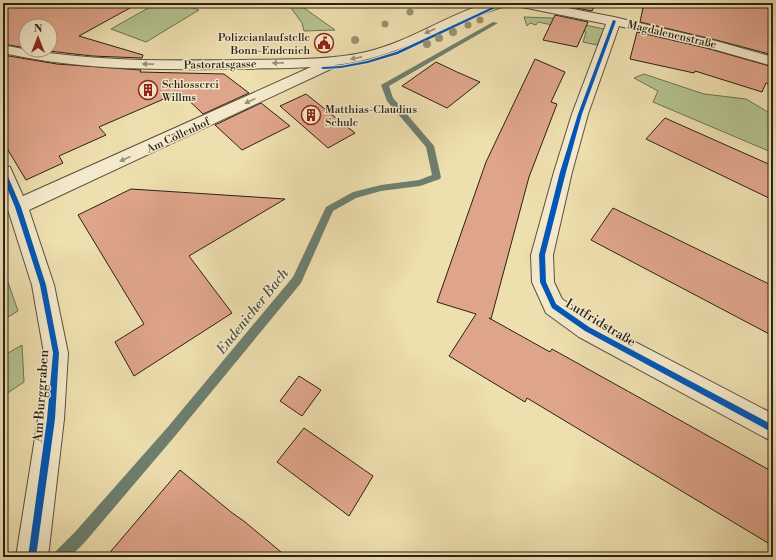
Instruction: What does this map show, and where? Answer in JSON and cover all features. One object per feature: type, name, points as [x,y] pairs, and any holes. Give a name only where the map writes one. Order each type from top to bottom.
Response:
[{"type":"street","name":"Pastoratsgasse","points":[[3,48],[50,59],[118,64],[172,65],[336,62],[372,55],[393,48],[480,8],[500,3]]},
{"type":"street","name":"Magdalenenstraße","points":[[522,3],[672,33],[773,62]]},
{"type":"street","name":"Lutfridstraße","points":[[614,21],[580,114],[564,172],[542,255],[543,282],[554,306],[587,329],[773,429]]},
{"type":"street","name":"Am Cöllenhof","points":[[18,207],[336,62]]},
{"type":"street","name":"Am Burggraben","points":[[3,172],[18,207],[43,285],[56,353],[51,419],[32,557]]},
{"type":"green space","points":[[157,3],[178,3],[199,10],[146,42],[111,29]]},
{"type":"green space","points":[[297,3],[335,30],[304,31],[302,23],[288,4]]},
{"type":"green space","points":[[524,17],[552,18],[604,29],[597,45],[583,42],[586,32],[538,22],[536,25],[530,23],[527,26]]},
{"type":"green space","points":[[644,74],[704,94],[746,99],[773,115],[773,150],[771,152],[653,102],[658,91],[634,78]]},
{"type":"green space","points":[[3,268],[18,311],[3,320]]},
{"type":"green space","points":[[22,345],[24,382],[3,396],[3,356]]},
{"type":"building","points":[[13,3],[139,3],[79,36],[143,55],[142,58],[92,56],[58,52],[58,18],[18,18],[18,47],[3,44],[3,8]]},
{"type":"building","points":[[561,3],[596,3],[592,11],[560,5]]},
{"type":"building","points":[[644,3],[726,3],[733,5],[773,3],[773,55],[640,22]]},
{"type":"building","points":[[555,15],[588,22],[577,47],[543,40]]},
{"type":"building","points":[[637,32],[706,48],[773,67],[773,86],[766,83],[762,92],[695,71],[694,73],[630,59]]},
{"type":"building","points":[[3,55],[57,64],[141,70],[140,72],[224,74],[249,93],[203,114],[180,92],[99,127],[106,135],[59,156],[63,163],[26,180],[8,150],[3,138]]},
{"type":"building","points":[[535,59],[565,72],[551,102],[557,104],[529,177],[491,319],[489,318],[550,352],[552,349],[773,472],[773,546],[527,398],[525,402],[449,356],[476,314],[437,302],[486,162]]},
{"type":"building","points":[[436,62],[480,82],[447,108],[402,86]]},
{"type":"building","name":"Matthias-Claudius Schule","points":[[306,94],[355,133],[328,148],[280,106]]},
{"type":"building","points":[[261,103],[290,126],[242,150],[215,125]]},
{"type":"building","points":[[665,118],[773,166],[773,200],[646,139]]},
{"type":"building","points":[[131,189],[285,199],[189,256],[232,313],[134,376],[115,342],[144,324],[78,215]]},
{"type":"building","points":[[613,208],[773,286],[773,336],[591,240]]},
{"type":"building","points":[[299,376],[321,390],[302,416],[280,401]]},
{"type":"building","points":[[304,428],[373,476],[349,516],[277,462]]},
{"type":"building","points":[[180,470],[245,522],[287,557],[106,557]]},
{"type":"waterway","name":"Endenicher Bach","points":[[60,557],[80,537],[171,432],[297,280],[329,209],[353,195],[381,188],[420,183],[437,177],[430,146],[390,99],[385,85],[495,23]]},
{"type":"cycle path","points":[[323,68],[341,67],[368,62],[397,53],[504,3]]},
{"type":"cycle path","points":[[614,21],[580,114],[563,172],[542,255],[543,282],[554,306],[587,329],[773,429]]},
{"type":"cycle path","points":[[3,172],[18,207],[43,285],[56,353],[51,419],[32,557]]},
{"type":"place","name":"Polizeianlaufstelle Bonn-Endenich","points":[[324,43]]},
{"type":"place","name":"Schlosserei Willms","points":[[148,90]]},
{"type":"place","name":"Matthias-Claudius Schule","points":[[311,115]]}]
